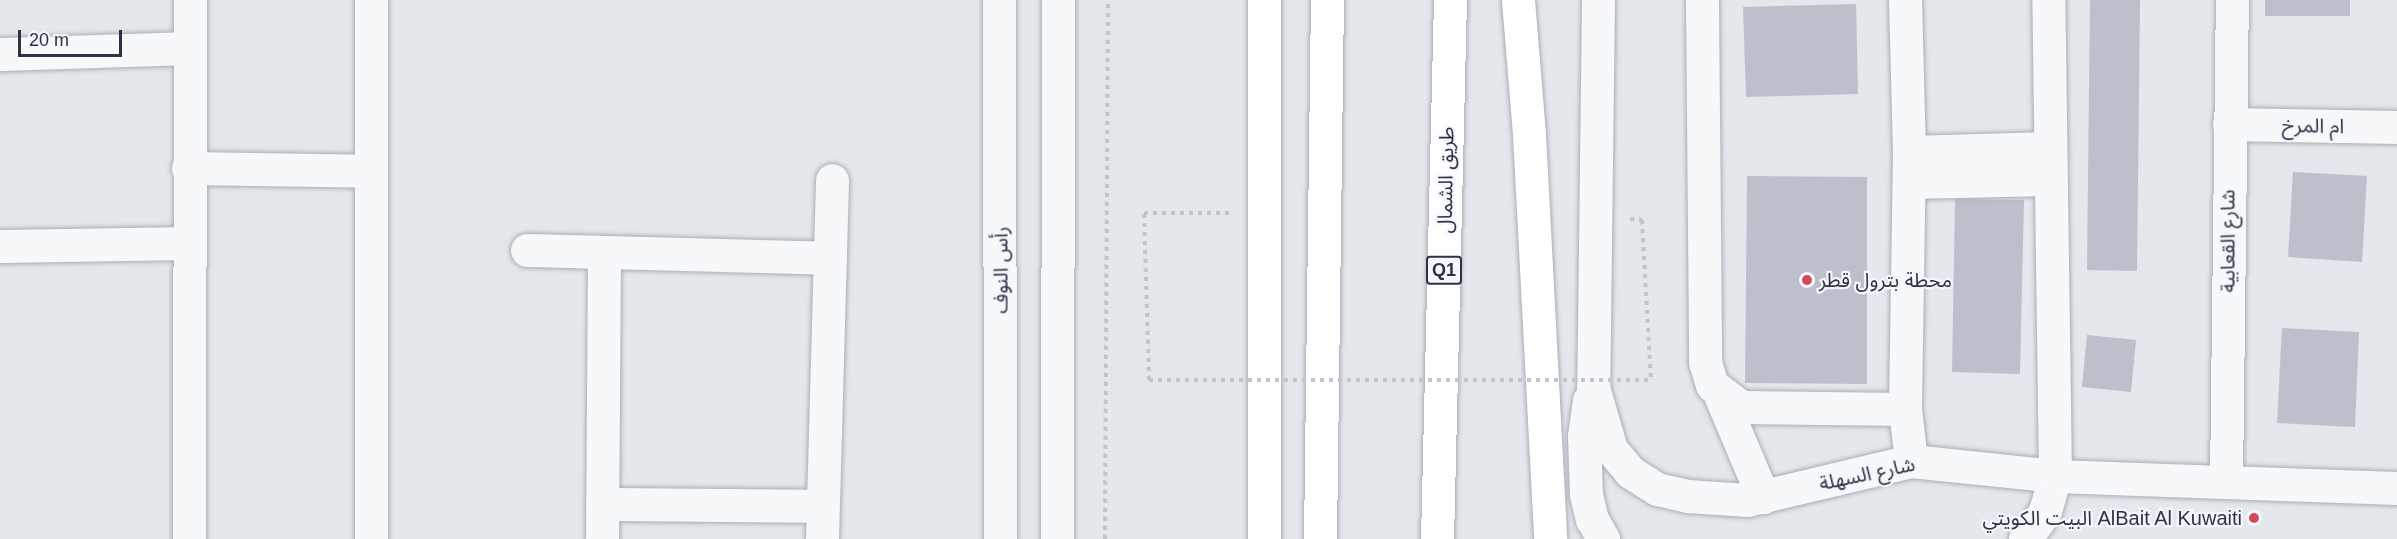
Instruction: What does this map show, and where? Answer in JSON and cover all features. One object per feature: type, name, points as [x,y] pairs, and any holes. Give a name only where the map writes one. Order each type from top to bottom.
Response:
[{"type":"highway","points":[[1264,0],[1264,539]]},
{"type":"highway","points":[[1320,539],[1327,0]]},
{"type":"highway","name":"طريق الشمال","points":[[1437,539],[1450,0]]},
{"type":"highway","points":[[1518,0],[1530,146],[1550,539]]},
{"type":"street","points":[[189,539],[190,0]]},
{"type":"street","points":[[371,0],[371,539]]},
{"type":"street","name":"رأس النوف","points":[[999,0],[1000,539]]},
{"type":"street","points":[[1057,539],[1058,0]]},
{"type":"street","points":[[1598,0],[1593,387],[1584,429],[1586,495],[1592,519],[1603,539]]},
{"type":"street","points":[[1702,0],[1705,362],[1707,374],[1719,395],[1763,497]]},
{"type":"street","points":[[1905,0],[1909,167],[1905,409],[1911,461]]},
{"type":"street","points":[[2025,539],[2045,511],[2055,476],[2048,0]]},
{"type":"street","name":"شارع القعابية","points":[[2226,481],[2232,0]]},
{"type":"street","points":[[0,54],[189,48]]},
{"type":"street","name":"ام المرخ","points":[[2229,124],[2397,127]]},
{"type":"street","points":[[1909,167],[2049,163]]},
{"type":"street","points":[[188,168],[370,171]]},
{"type":"street","points":[[822,539],[832,180]]},
{"type":"street","points":[[0,246],[188,243]]},
{"type":"street","points":[[527,250],[830,258]]},
{"type":"street","points":[[602,539],[604,252]]},
{"type":"street","name":"شارع السهلة","points":[[1593,387],[1611,449],[1630,472],[1657,489],[1688,496],[1763,497],[1911,461],[2055,476],[2397,488]]},
{"type":"street","points":[[1719,395],[1741,406],[1753,408],[1905,409]]},
{"type":"street","points":[[602,504],[822,506]]},
{"type":"path","points":[[1105,539],[1108,0]]},
{"type":"path","points":[[1264,214],[1144,213],[1149,380],[1651,380],[1642,220]]},
{"type":"building","points":[[2090,0],[2140,0],[2137,271],[2087,270]]},
{"type":"building","points":[[2265,0],[2350,0],[2350,16],[2265,16]]},
{"type":"building","points":[[1856,4],[1858,94],[1746,97],[1743,7]]},
{"type":"building","points":[[2293,172],[2367,176],[2362,262],[2288,257]]},
{"type":"building","name":"محطة بترول قطر","points":[[1747,176],[1867,177],[1867,384],[1745,383]]},
{"type":"building","points":[[1955,199],[2024,200],[2020,374],[1952,372]]},
{"type":"building","points":[[2282,328],[2359,332],[2355,427],[2277,423]]},
{"type":"building","points":[[2087,335],[2136,340],[2131,392],[2082,387]]},
{"type":"place","name":"محطة بترول قطر","points":[[1807,280]]},
{"type":"place","name":"البيت الكويتي AlBait Al Kuwaiti","points":[[2254,518]]}]
